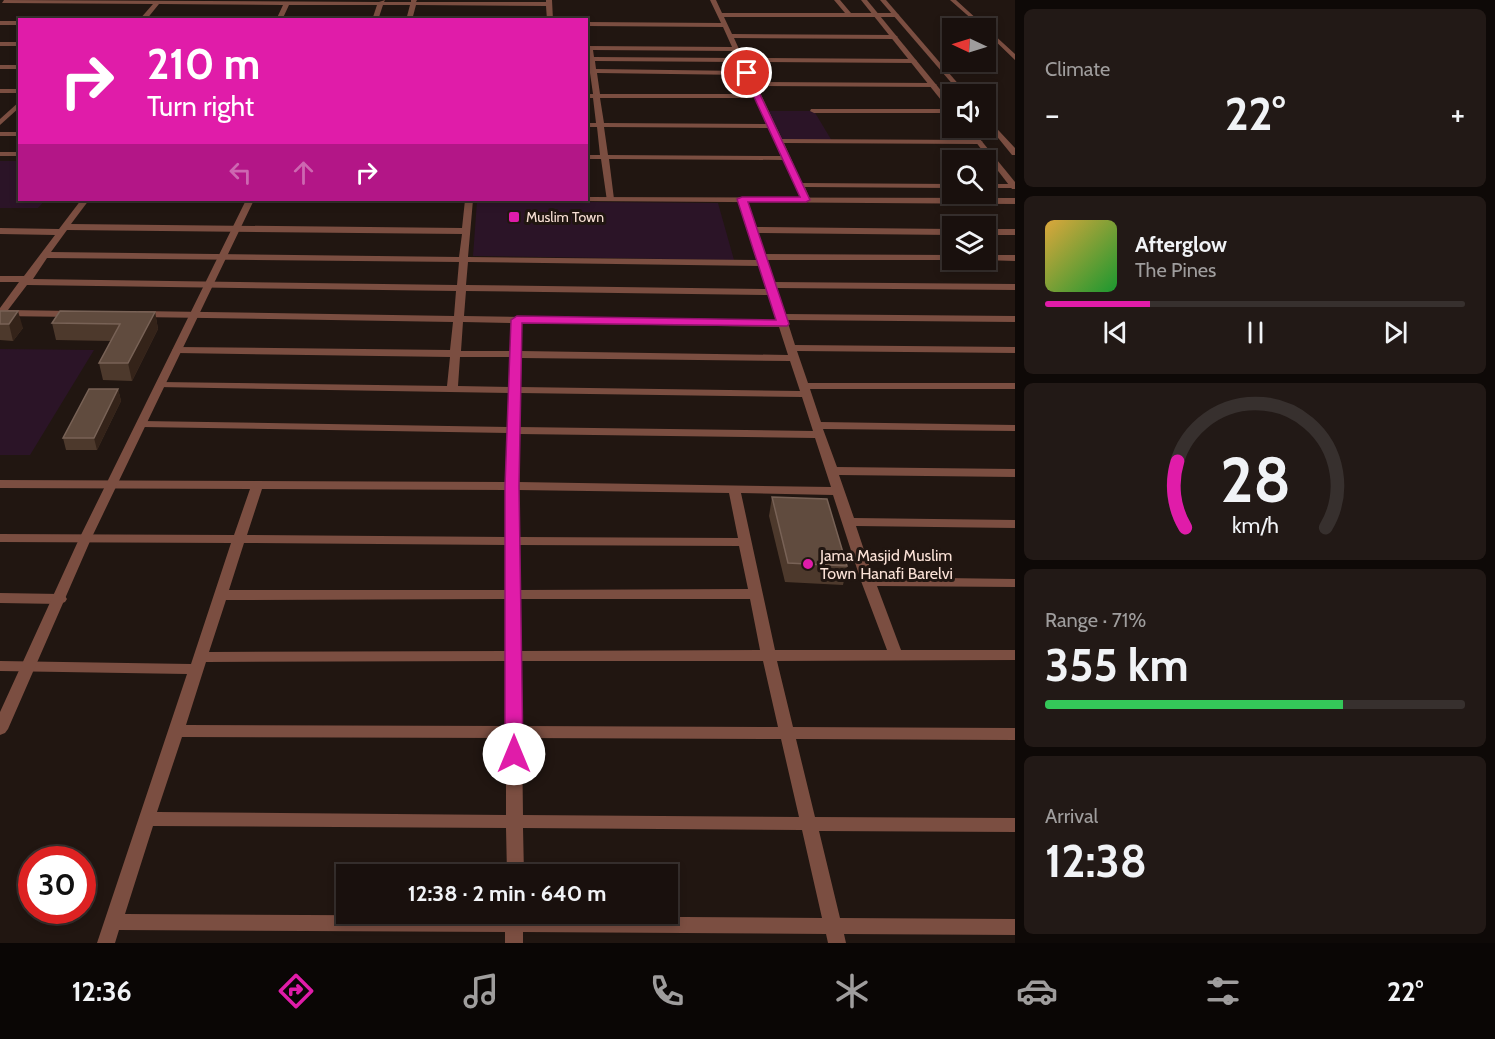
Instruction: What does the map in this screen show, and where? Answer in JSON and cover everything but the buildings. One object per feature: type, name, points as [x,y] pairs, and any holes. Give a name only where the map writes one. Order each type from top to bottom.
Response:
[{"type":"street","points":[[712,0],[806,200]]},
{"type":"street","points":[[837,0],[849,15]]},
{"type":"street","points":[[864,0],[942,96]]},
{"type":"street","points":[[883,0],[955,84]]},
{"type":"street","points":[[953,0],[973,18]]},
{"type":"street","points":[[3,2],[549,2],[550,18]]},
{"type":"street","points":[[144,18],[158,2]]},
{"type":"street","points":[[376,18],[381,2]]},
{"type":"street","points":[[410,18],[414,2]]},
{"type":"street","points":[[280,18],[287,3]]},
{"type":"street","points":[[719,15],[896,15]]},
{"type":"street","points":[[0,23],[18,23]]},
{"type":"street","points":[[588,24],[724,25]]},
{"type":"street","points":[[730,36],[895,37]]},
{"type":"street","points":[[996,40],[1015,58]]},
{"type":"street","points":[[0,44],[18,44]]},
{"type":"street","points":[[610,199],[597,96],[590,71],[591,59],[588,48],[735,49]]},
{"type":"street","points":[[591,59],[914,61]]},
{"type":"street","points":[[0,67],[18,67]]},
{"type":"street","points":[[590,71],[747,73]]},
{"type":"street","points":[[752,84],[934,85]]},
{"type":"street","points":[[0,91],[18,91]]},
{"type":"street","points":[[588,96],[758,96]]},
{"type":"street","points":[[1,120],[18,106]]},
{"type":"street","points":[[814,111],[942,109]]},
{"type":"street","points":[[1,120],[18,119]]},
{"type":"street","points":[[588,125],[771,126]]},
{"type":"street","points":[[996,131],[1015,153]]},
{"type":"street","points":[[0,134],[18,134]]},
{"type":"street","points":[[976,138],[1015,187]]},
{"type":"street","points":[[778,141],[979,142]]},
{"type":"street","points":[[0,154],[18,154]]},
{"type":"street","points":[[588,157],[786,158]]},
{"type":"street","points":[[799,185],[942,186]]},
{"type":"street","points":[[996,186],[1015,187]]},
{"type":"street","points":[[588,199],[1015,201]]},
{"type":"street","points":[[742,199],[848,522],[896,655]]},
{"type":"street","points":[[1,313],[84,201]]},
{"type":"street","points":[[0,729],[86,539],[250,201]]},
{"type":"street","points":[[452,389],[469,201]]},
{"type":"street","points":[[0,231],[236,228],[466,231]]},
{"type":"street","points":[[752,230],[942,232]]},
{"type":"street","points":[[996,232],[1015,232]]},
{"type":"street","points":[[45,255],[464,260],[942,258]]},
{"type":"street","points":[[996,258],[1015,258]]},
{"type":"street","points":[[0,279],[209,285],[461,288],[1015,287]]},
{"type":"street","points":[[1,313],[81,314]]},
{"type":"street","points":[[126,314],[517,320],[1015,319]]},
{"type":"street","points":[[515,864],[512,486],[517,320]]},
{"type":"street","points":[[177,350],[516,355],[1015,350]]},
{"type":"street","points":[[161,385],[515,390],[805,390],[1015,386]]},
{"type":"street","points":[[142,424],[514,430],[1015,428]]},
{"type":"street","points":[[832,471],[1015,473]]},
{"type":"street","points":[[0,484],[512,486],[838,491]]},
{"type":"street","points":[[106,943],[257,485]]},
{"type":"street","points":[[734,489],[769,657],[835,934]]},
{"type":"street","points":[[848,522],[1015,524]]},
{"type":"street","points":[[0,538],[745,542]]},
{"type":"street","points":[[868,581],[1015,583]]},
{"type":"street","points":[[221,595],[756,594]]},
{"type":"street","points":[[0,598],[60,599]]},
{"type":"street","points":[[0,666],[513,657],[1015,655]]},
{"type":"street","points":[[176,730],[1015,734]]},
{"type":"street","points":[[146,819],[1015,825]]},
{"type":"street","points":[[113,922],[336,920]]},
{"type":"street","points":[[514,943],[515,924]]},
{"type":"street","points":[[622,924],[835,934],[1015,927]]},
{"type":"shaded area","points":[[765,111],[814,111],[832,141],[778,141]]},
{"type":"shaded area","points":[[0,161],[18,161],[18,201],[44,201],[38,208],[0,208]]},
{"type":"shaded area","points":[[477,201],[718,203],[734,260],[473,256]]},
{"type":"shaded area","points":[[0,349],[94,350],[30,455],[0,455]]},
{"type":"place","name":"Muslim Town","points":[[514,217]]},
{"type":"place","name":"Jama Masjid Muslim Town Hanafi Barelvi","points":[[808,564]]},
{"type":"route","points":[[514,754],[512,486],[517,320],[783,324],[742,199],[806,200],[747,73]]}]
